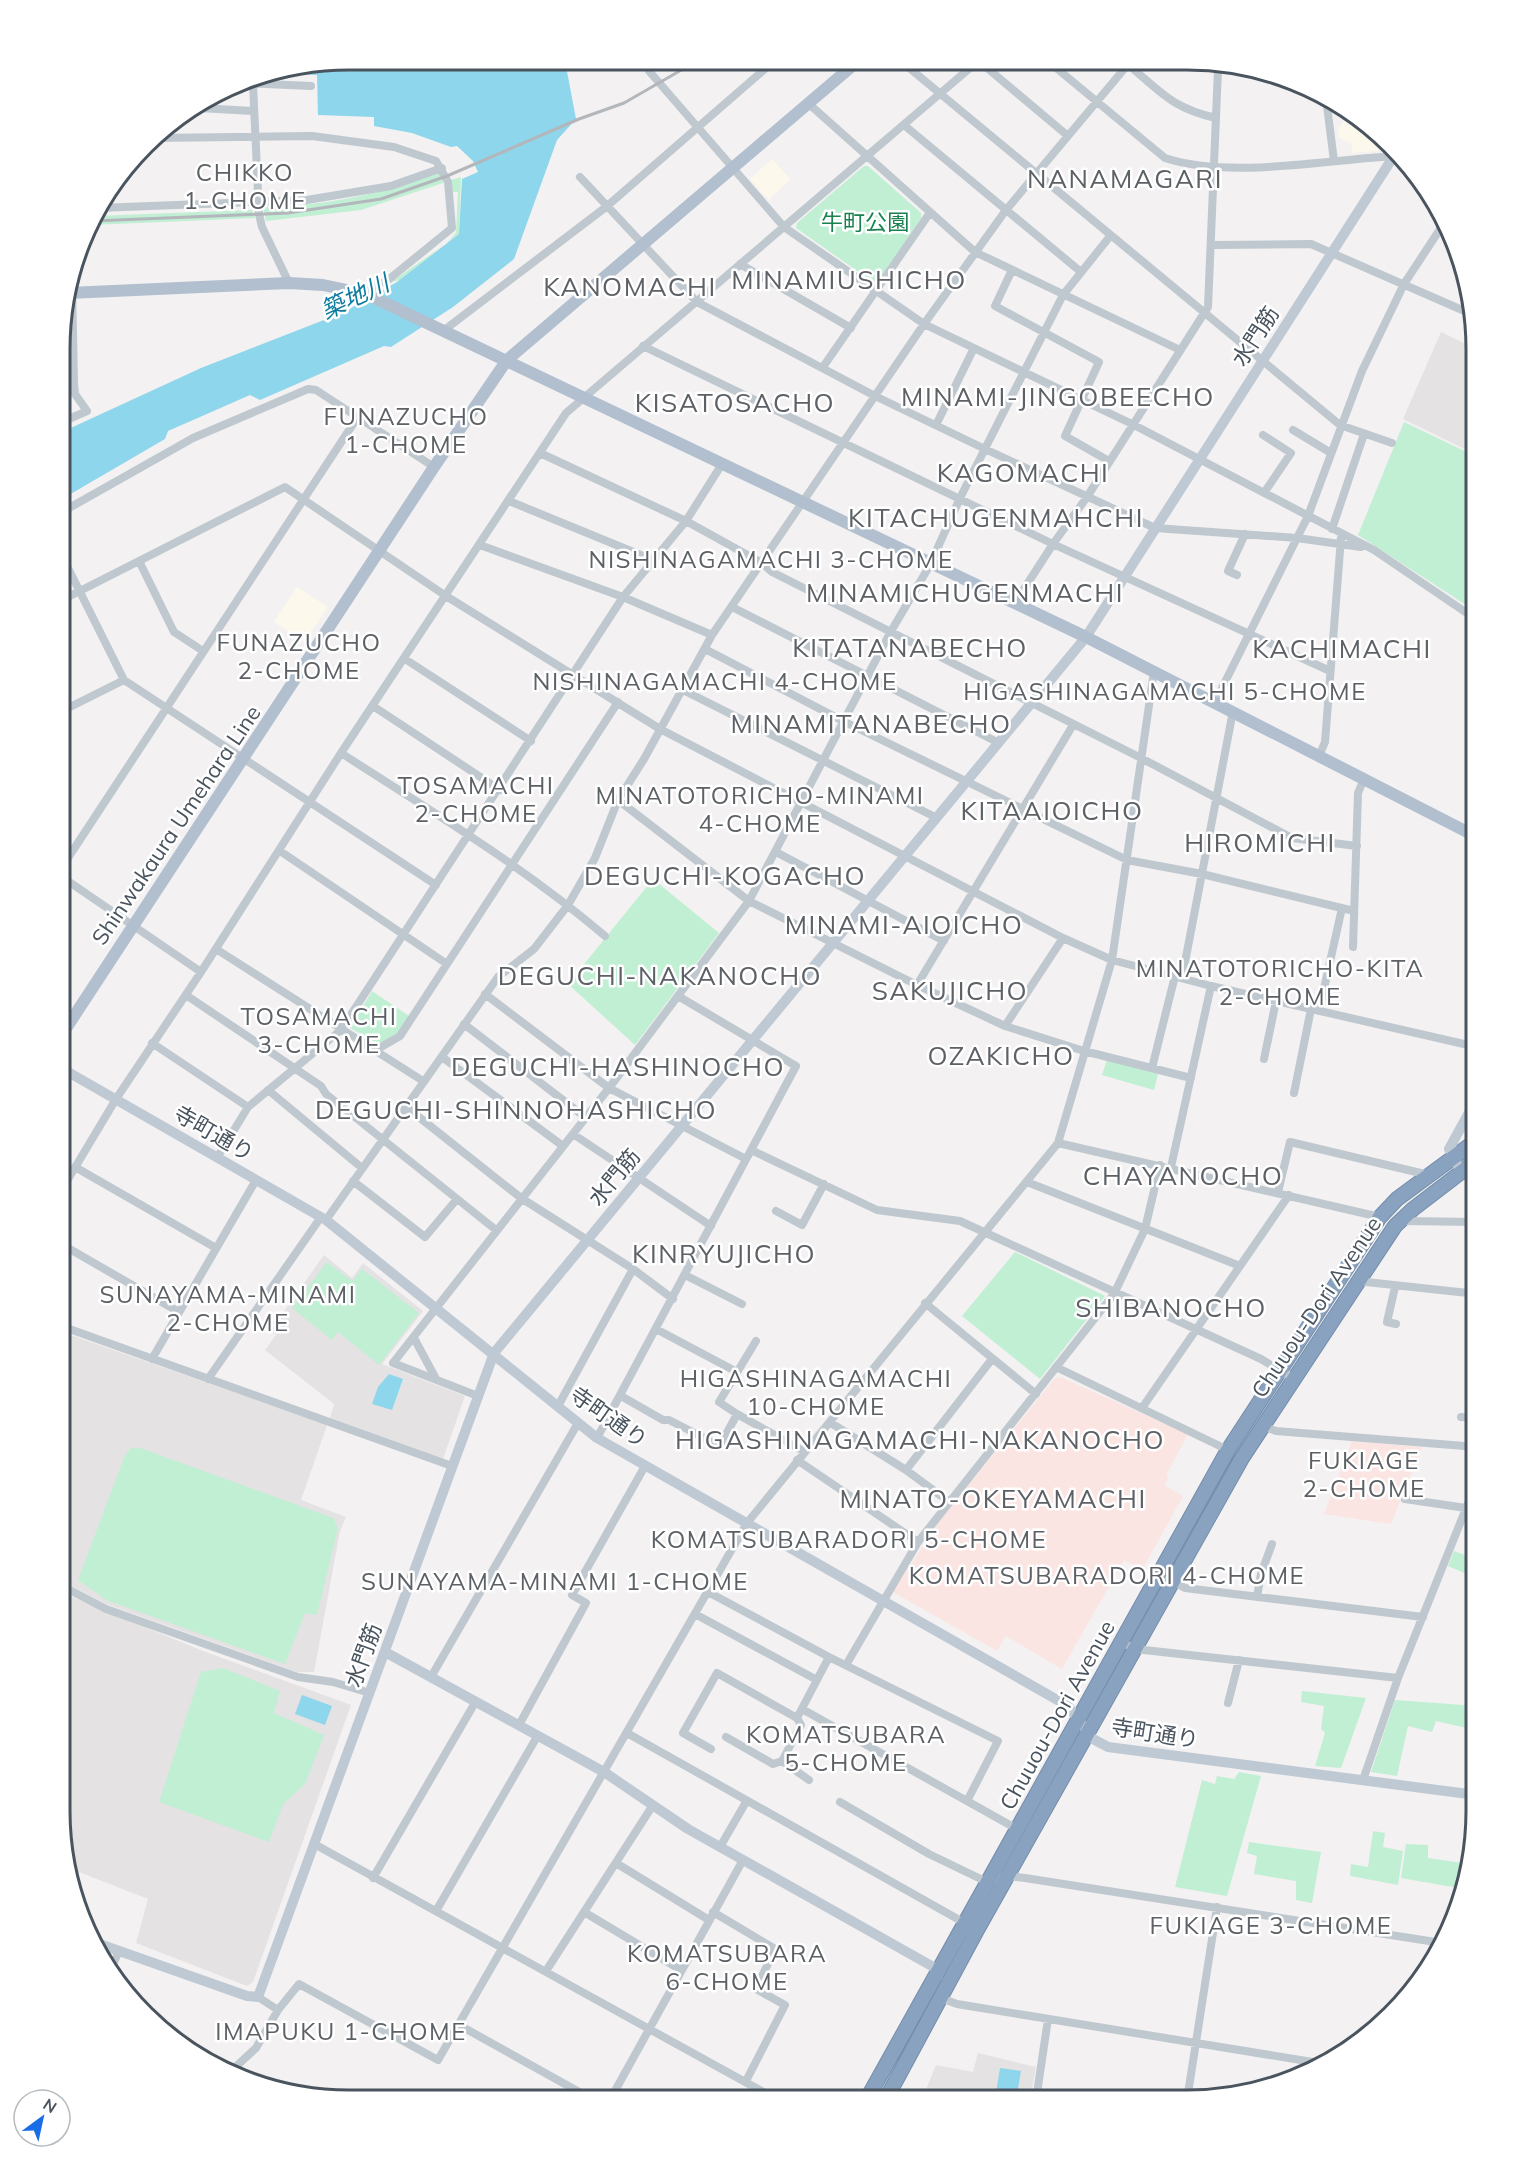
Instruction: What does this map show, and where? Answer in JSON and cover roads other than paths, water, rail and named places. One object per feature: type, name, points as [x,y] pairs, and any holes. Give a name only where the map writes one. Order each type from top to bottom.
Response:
[{"type":"highway","name":"Chuuou-Dori Avenue","points":[[891,2090],[1089,1730],[1160,1574],[1228,1450],[1278,1369],[1380,1216],[1397,1199],[1466,1148]]},
{"type":"highway","name":"Chuuou-Dori Avenue","points":[[872,2090],[1079,1717],[1172,1582],[1293,1377],[1400,1221],[1466,1168]]},
{"type":"main road","name":"Shinwakaura Umehara Line","points":[[70,1022],[245,760],[434,467],[507,360],[849,70]]},
{"type":"main road","points":[[77,289],[289,284],[323,285],[364,294],[507,360],[930,565],[1086,637],[1466,831]]},
{"type":"street","points":[[649,70],[784,227],[924,324],[973,350],[1132,424],[1374,550],[1466,613]]},
{"type":"street","points":[[443,331],[606,207],[764,70]]},
{"type":"street","points":[[912,70],[1038,172],[1340,425],[1392,443]]},
{"type":"street","points":[[70,1176],[116,1099],[280,851],[341,753],[566,413],[969,70]]},
{"type":"street","points":[[989,70],[1068,136]]},
{"type":"street","points":[[1059,70],[1165,158],[1215,168],[1334,161],[1388,155]]},
{"type":"street","points":[[208,1379],[353,1181],[485,994],[498,977],[534,949],[568,905],[595,858],[618,800],[683,690],[712,635],[975,252],[1006,210],[1122,70]]},
{"type":"street","points":[[1136,70],[1177,106],[1190,113],[1216,118]]},
{"type":"street","points":[[1015,603],[1087,497],[1208,307],[1216,118],[1220,73]]},
{"type":"street","points":[[262,84],[311,86]]},
{"type":"street","points":[[253,88],[262,226],[289,284]]},
{"type":"street","points":[[810,104],[929,214],[975,252],[1180,350]]},
{"type":"street","points":[[1327,108],[1334,161]]},
{"type":"street","points":[[209,109],[253,111]]},
{"type":"street","points":[[904,124],[1081,272]]},
{"type":"street","points":[[169,138],[312,136],[394,147],[430,158],[442,168],[448,182],[452,228],[388,280],[364,294]]},
{"type":"street","name":"水門筋","points":[[258,1997],[494,1353],[1086,637],[1392,160]]},
{"type":"street","points":[[110,208],[307,200],[391,186],[442,168]]},
{"type":"street","points":[[580,177],[697,302],[874,396],[1087,497],[1155,528],[1297,538],[1374,550]]},
{"type":"street","points":[[823,368],[929,214]]},
{"type":"street","points":[[1215,702],[1308,516],[1362,371],[1404,284],[1440,230]]},
{"type":"street","points":[[478,1396],[393,1363],[609,1088],[749,901],[890,633],[930,565],[960,498],[1025,374],[1063,295],[1111,235]]},
{"type":"street","points":[[1212,245],[1311,244],[1464,311]]},
{"type":"street","points":[[740,264],[851,328]]},
{"type":"street","points":[[1012,270],[995,306],[1099,362],[1065,436],[1109,461]]},
{"type":"street","points":[[70,418],[87,411],[75,394],[72,322]]},
{"type":"street","points":[[644,346],[1053,544],[1330,671]]},
{"type":"street","points":[[936,425],[973,350]]},
{"type":"street","points":[[70,383],[74,383]]},
{"type":"street","points":[[70,507],[193,438],[308,389],[316,390],[434,467]]},
{"type":"street","points":[[70,855],[357,418]]},
{"type":"street","points":[[1293,430],[1331,453]]},
{"type":"street","points":[[1332,529],[1364,434]]},
{"type":"street","points":[[1263,435],[1291,453],[1264,493]]},
{"type":"street","points":[[540,453],[686,521],[762,563],[772,572],[1141,758],[1292,837],[1357,846]]},
{"type":"street","points":[[217,1158],[248,1107],[341,1030],[623,597],[686,521],[722,464]]},
{"type":"street","points":[[70,596],[285,487],[446,596],[660,729],[1063,938],[1112,960],[1211,986],[1466,1044]]},
{"type":"street","points":[[509,501],[653,560]]},
{"type":"street","points":[[1237,575],[1228,571],[1245,534]]},
{"type":"street","points":[[1319,756],[1325,742],[1342,534]]},
{"type":"street","points":[[480,544],[623,597],[712,635]]},
{"type":"street","points":[[139,561],[174,632],[203,651]]},
{"type":"street","points":[[70,572],[124,680],[436,885]]},
{"type":"street","points":[[732,607],[999,742]]},
{"type":"street","points":[[705,649],[843,721],[968,780],[1127,860],[1202,874],[1354,911]]},
{"type":"street","points":[[405,659],[531,741]]},
{"type":"street","points":[[237,2066],[256,2048],[278,2010],[299,1984],[438,2060],[747,1523],[1058,1143],[1112,960],[1154,671]]},
{"type":"street","points":[[70,707],[124,680]]},
{"type":"street","points":[[683,690],[937,818]]},
{"type":"street","points":[[376,1050],[400,1036],[618,702]]},
{"type":"street","points":[[373,706],[500,789]]},
{"type":"street","points":[[1152,1068],[1178,977],[1202,874],[1233,711]]},
{"type":"street","points":[[917,985],[1073,725]]},
{"type":"street","points":[[341,753],[512,864],[568,905],[605,936]]},
{"type":"street","points":[[1353,947],[1358,794],[1364,779]]},
{"type":"street","points":[[618,800],[749,901],[917,985],[1005,1026],[1084,1051],[1191,1078]]},
{"type":"street","points":[[280,851],[405,933],[447,964]]},
{"type":"street","points":[[776,852],[944,941]]},
{"type":"street","points":[[70,883],[201,972]]},
{"type":"street","points":[[1294,1093],[1342,908]]},
{"type":"street","points":[[1005,1026],[1063,938]]},
{"type":"street","points":[[216,949],[423,1081]]},
{"type":"street","points":[[1172,1167],[1211,986]]},
{"type":"street","points":[[485,994],[609,1088],[746,1159]]},
{"type":"street","points":[[186,995],[321,1086],[326,1094],[381,1141],[496,1230]]},
{"type":"street","points":[[597,1438],[673,1299],[795,1065],[678,996]]},
{"type":"street","points":[[1264,1059],[1276,1001]]},
{"type":"street","points":[[464,1024],[585,1117]]},
{"type":"street","points":[[152,1044],[248,1107]]},
{"type":"street","points":[[442,1057],[563,1146]]},
{"type":"street","name":"寺町通り","points":[[70,1073],[324,1219],[436,1306],[597,1438],[1068,1706],[1089,1730],[1093,1739],[1108,1747],[1466,1794]]},
{"type":"street","points":[[268,1090],[362,1168]]},
{"type":"street","points":[[405,1106],[521,1198],[588,1239],[673,1299]]},
{"type":"street","points":[[1461,1172],[1449,1149],[1452,1138],[1466,1116]]},
{"type":"street","points":[[573,1134],[711,1226]]},
{"type":"street","points":[[1058,1143],[1380,1216]]},
{"type":"street","points":[[1278,1192],[1290,1143],[1429,1175]]},
{"type":"street","points":[[751,1150],[877,1210],[960,1221],[1114,1294],[1197,1329],[1293,1377]]},
{"type":"street","points":[[846,1665],[882,1599],[918,1542],[948,1501],[1114,1294],[1145,1229],[1160,1165]]},
{"type":"street","points":[[75,1167],[216,1248]]},
{"type":"street","points":[[152,1359],[256,1180]]},
{"type":"street","points":[[353,1181],[425,1238],[457,1199]]},
{"type":"street","points":[[1028,1182],[1240,1266]]},
{"type":"street","points":[[776,1211],[802,1225],[824,1184]]},
{"type":"street","points":[[1142,1408],[1289,1195]]},
{"type":"street","points":[[1400,1221],[1466,1222]]},
{"type":"street","points":[[70,1249],[178,1312]]},
{"type":"street","points":[[558,1406],[633,1269]]},
{"type":"street","points":[[685,1275],[742,1304]]},
{"type":"street","points":[[1357,1281],[1466,1293]]},
{"type":"street","points":[[1395,1287],[1386,1322],[1396,1324]]},
{"type":"street","points":[[925,1303],[1036,1394]]},
{"type":"street","points":[[656,1329],[736,1372]]},
{"type":"street","points":[[70,1330],[452,1466]]},
{"type":"street","points":[[414,1338],[436,1380]]},
{"type":"street","points":[[756,1341],[719,1402],[805,1452]]},
{"type":"street","points":[[906,1470],[992,1359]]},
{"type":"street","points":[[1056,1367],[1228,1450]]},
{"type":"street","points":[[621,1396],[663,1420],[669,1420],[720,1446],[737,1414]]},
{"type":"street","points":[[1461,1417],[1466,1417]]},
{"type":"street","points":[[431,1677],[578,1423]]},
{"type":"street","points":[[831,1423],[906,1470],[948,1501]]},
{"type":"street","points":[[1262,1426],[1276,1431],[1466,1446]]},
{"type":"street","points":[[797,1460],[918,1542]]},
{"type":"street","points":[[519,1725],[586,1603],[572,1595],[645,1466]]},
{"type":"street","points":[[1363,1780],[1398,1678],[1465,1510],[1405,1498]]},
{"type":"street","points":[[1257,1596],[1261,1575],[1272,1544]]},
{"type":"street","points":[[1160,1574],[1185,1588],[1423,1617]]},
{"type":"street","points":[[70,1590],[106,1609],[298,1677],[333,1682],[370,1693]]},
{"type":"street","points":[[708,1592],[829,1657],[998,1741],[968,1801]]},
{"type":"street","points":[[695,1614],[817,1680]]},
{"type":"street","points":[[1128,1645],[1398,1678]]},
{"type":"street","points":[[384,1652],[604,1772],[720,1847],[937,1969],[941,1998],[957,2004],[1309,2062]]},
{"type":"street","points":[[797,1718],[829,1657]]},
{"type":"street","points":[[1228,1703],[1239,1660]]},
{"type":"street","points":[[711,1749],[683,1733],[717,1673],[797,1718],[801,1725],[782,1761],[773,1764],[726,1737]]},
{"type":"street","points":[[373,1878],[476,1701]]},
{"type":"street","points":[[802,1709],[1017,1829]]},
{"type":"street","points":[[627,1733],[963,1923]]},
{"type":"street","points":[[436,1911],[538,1736]]},
{"type":"street","points":[[782,1761],[809,1780]]},
{"type":"street","points":[[720,1847],[746,1802]]},
{"type":"street","points":[[840,1802],[929,1854],[987,1882],[1007,1876],[1434,1942]]},
{"type":"street","points":[[546,1971],[653,1805]]},
{"type":"street","points":[[315,1845],[504,1947],[648,2029],[746,2080],[760,2090]]},
{"type":"street","points":[[615,2090],[743,1860]]},
{"type":"street","points":[[616,1863],[709,1920]]},
{"type":"street","points":[[1189,2090],[1217,1907]]},
{"type":"street","points":[[584,1912],[681,1970]]},
{"type":"street","points":[[713,1912],[775,1949],[756,1989],[785,2005],[746,2080]]},
{"type":"street","points":[[106,1946],[247,1996],[258,1997],[278,2010]]},
{"type":"street","points":[[115,1960],[119,1951]]},
{"type":"street","points":[[1037,2090],[1048,2019]]},
{"type":"street","points":[[459,2025],[576,2090]]},
{"type":"water","points":[[350,70],[567,70],[576,119],[557,140],[514,259],[453,307],[391,347],[384,346],[260,400],[250,395],[168,431],[165,439],[70,494],[70,428],[201,368],[342,313],[397,282],[459,234],[462,179],[478,172],[473,161],[457,146],[451,147],[412,133],[374,126],[374,117],[318,115],[317,75],[303,75]]},
{"type":"water","points":[[389,1374],[403,1379],[392,1410],[372,1404],[378,1387]]},
{"type":"water","points":[[302,1695],[332,1706],[325,1725],[295,1714]]},
{"type":"water","points":[[1000,2068],[1021,2071],[1018,2090],[996,2090]]},
{"type":"railway","points":[[102,221],[288,213],[381,199],[447,176],[579,119],[624,103],[681,70]]},
{"type":"district","name":"NANAMAGARI","points":[[1125,179]]},
{"type":"district","name":"CHIKKO 1-CHOME","points":[[245,187]]},
{"type":"district","name":"MINAMIUSHICHO","points":[[849,280]]},
{"type":"district","name":"KANOMACHI","points":[[630,287]]},
{"type":"district","name":"MINAMI-JINGOBEECHO","points":[[1058,397]]},
{"type":"district","name":"KISATOSACHO","points":[[735,403]]},
{"type":"district","name":"FUNAZUCHO 1-CHOME","points":[[406,431]]},
{"type":"district","name":"KAGOMACHI","points":[[1023,473]]},
{"type":"district","name":"KITACHUGENMAHCHI","points":[[996,518]]},
{"type":"district","name":"NISHINAGAMACHI 3-CHOME","points":[[771,560]]},
{"type":"district","name":"MINAMICHUGENMACHI","points":[[965,593]]},
{"type":"district","name":"KITATANABECHO","points":[[910,648]]},
{"type":"district","name":"KACHIMACHI","points":[[1342,649]]},
{"type":"district","name":"FUNAZUCHO 2-CHOME","points":[[299,657]]},
{"type":"district","name":"NISHINAGAMACHI 4-CHOME","points":[[715,682]]},
{"type":"district","name":"HIGASHINAGAMACHI 5-CHOME","points":[[1165,692]]},
{"type":"district","name":"MINAMITANABECHO","points":[[871,724]]},
{"type":"district","name":"TOSAMACHI 2-CHOME","points":[[476,800]]},
{"type":"district","name":"MINATOTORICHO-MINAMI 4-CHOME","points":[[760,810]]},
{"type":"district","name":"KITAAIOICHO","points":[[1052,811]]},
{"type":"district","name":"HIROMICHI","points":[[1260,843]]},
{"type":"district","name":"DEGUCHI-KOGACHO","points":[[725,876]]},
{"type":"district","name":"MINAMI-AIOICHO","points":[[904,925]]},
{"type":"district","name":"DEGUCHI-NAKANOCHO","points":[[660,976]]},
{"type":"district","name":"MINATOTORICHO-KITA 2-CHOME","points":[[1280,983]]},
{"type":"district","name":"SAKUJICHO","points":[[950,991]]},
{"type":"district","name":"TOSAMACHI 3-CHOME","points":[[319,1031]]},
{"type":"district","name":"OZAKICHO","points":[[1001,1056]]},
{"type":"district","name":"DEGUCHI-HASHINOCHO","points":[[618,1067]]},
{"type":"district","name":"DEGUCHI-SHINNOHASHICHO","points":[[516,1110]]},
{"type":"district","name":"CHAYANOCHO","points":[[1183,1176]]},
{"type":"district","name":"KINRYUJICHO","points":[[724,1254]]},
{"type":"district","name":"SHIBANOCHO","points":[[1171,1308]]},
{"type":"district","name":"SUNAYAMA-MINAMI 2-CHOME","points":[[228,1309]]},
{"type":"district","name":"HIGASHINAGAMACHI 10-CHOME","points":[[816,1393]]},
{"type":"district","name":"HIGASHINAGAMACHI-NAKANOCHO","points":[[920,1440]]},
{"type":"district","name":"FUKIAGE 2-CHOME","points":[[1364,1475]]},
{"type":"district","name":"MINATO-OKEYAMACHI","points":[[993,1499]]},
{"type":"district","name":"KOMATSUBARADORI 5-CHOME","points":[[849,1540]]},
{"type":"district","name":"KOMATSUBARADORI 4-CHOME","points":[[1107,1576]]},
{"type":"district","name":"SUNAYAMA-MINAMI 1-CHOME","points":[[555,1582]]},
{"type":"district","name":"KOMATSUBARA 5-CHOME","points":[[846,1749]]},
{"type":"district","name":"FUKIAGE 3-CHOME","points":[[1271,1926]]},
{"type":"district","name":"KOMATSUBARA 6-CHOME","points":[[727,1968]]},
{"type":"district","name":"IMAPUKU 1-CHOME","points":[[341,2032]]},
{"type":"park label","name":"牛町公園","points":[[865,222]]},
{"type":"water label","name":"築地川","points":[[355,297]]}]
